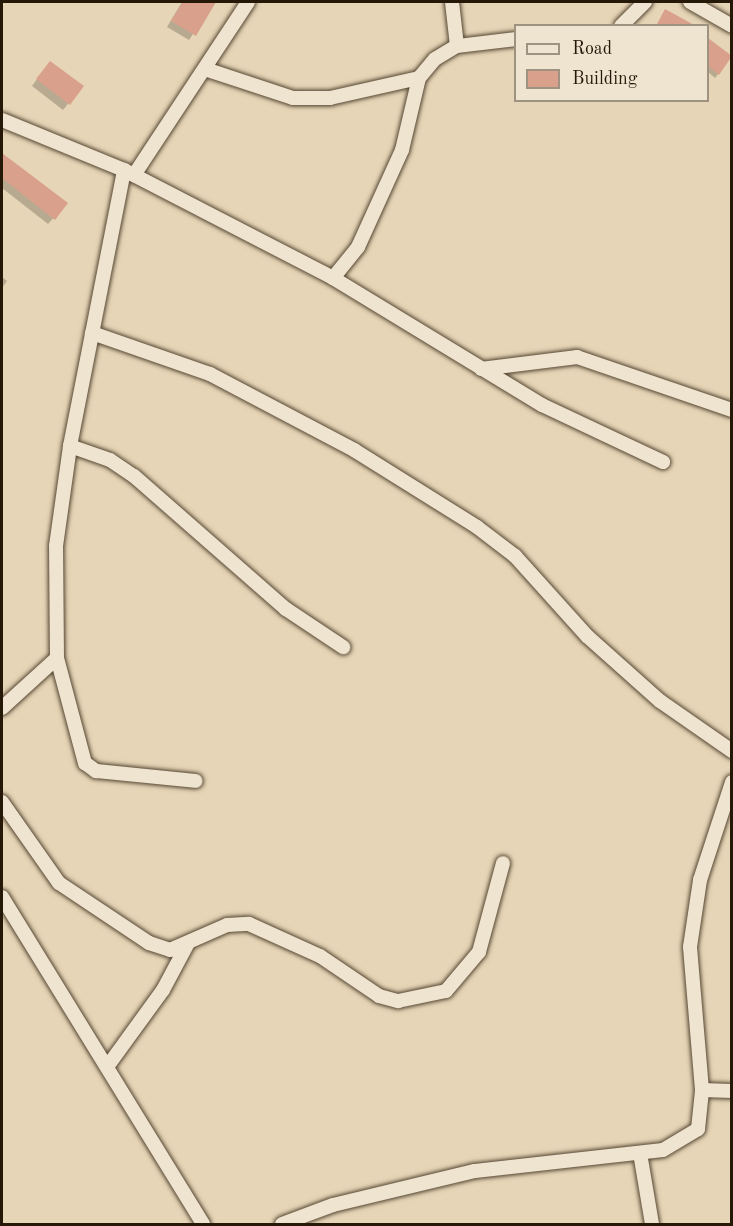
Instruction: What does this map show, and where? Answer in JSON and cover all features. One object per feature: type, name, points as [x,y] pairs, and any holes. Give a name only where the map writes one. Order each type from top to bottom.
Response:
[{"type":"street","points":[[196,781],[96,771],[85,763],[57,658],[56,546],[70,446],[129,173],[208,70],[248,2]]},
{"type":"street","points":[[452,2],[457,46]]},
{"type":"street","points":[[623,24],[645,2]]},
{"type":"street","points":[[690,2],[732,26]]},
{"type":"street","points":[[333,278],[358,247],[402,150],[419,78],[435,59],[457,46],[514,39]]},
{"type":"street","points":[[208,70],[292,98],[330,98],[419,78]]},
{"type":"street","points":[[2,120],[129,173],[333,278],[481,369],[584,427],[663,462]]},
{"type":"street","points":[[93,333],[210,374],[354,450],[477,527],[515,556],[603,651],[732,751]]},
{"type":"street","points":[[481,369],[577,357],[732,410]]},
{"type":"street","points":[[70,446],[110,460],[134,476],[286,609],[343,647]]},
{"type":"street","points":[[2,708],[57,658]]},
{"type":"street","points":[[282,1224],[333,1205],[475,1171],[663,1150],[698,1129],[702,1090],[690,947],[700,880],[732,782]]},
{"type":"street","points":[[2,802],[75,897],[149,943],[170,950],[189,944],[227,925],[249,924],[320,956],[379,996],[426,999],[446,991],[479,952],[503,863]]},
{"type":"street","points":[[2,897],[203,1224]]},
{"type":"street","points":[[107,1067],[189,944]]},
{"type":"street","points":[[702,1090],[732,1091]]},
{"type":"street","points":[[640,1154],[652,1224]]},
{"type":"building","points":[[183,2],[216,2],[196,36],[171,21]]},
{"type":"building","points":[[665,9],[692,24],[657,24]]},
{"type":"building","points":[[709,39],[732,56],[719,75],[709,67]]},
{"type":"building","points":[[50,61],[84,86],[70,105],[36,79]]},
{"type":"building","points":[[2,153],[68,203],[55,220],[2,178]]}]
